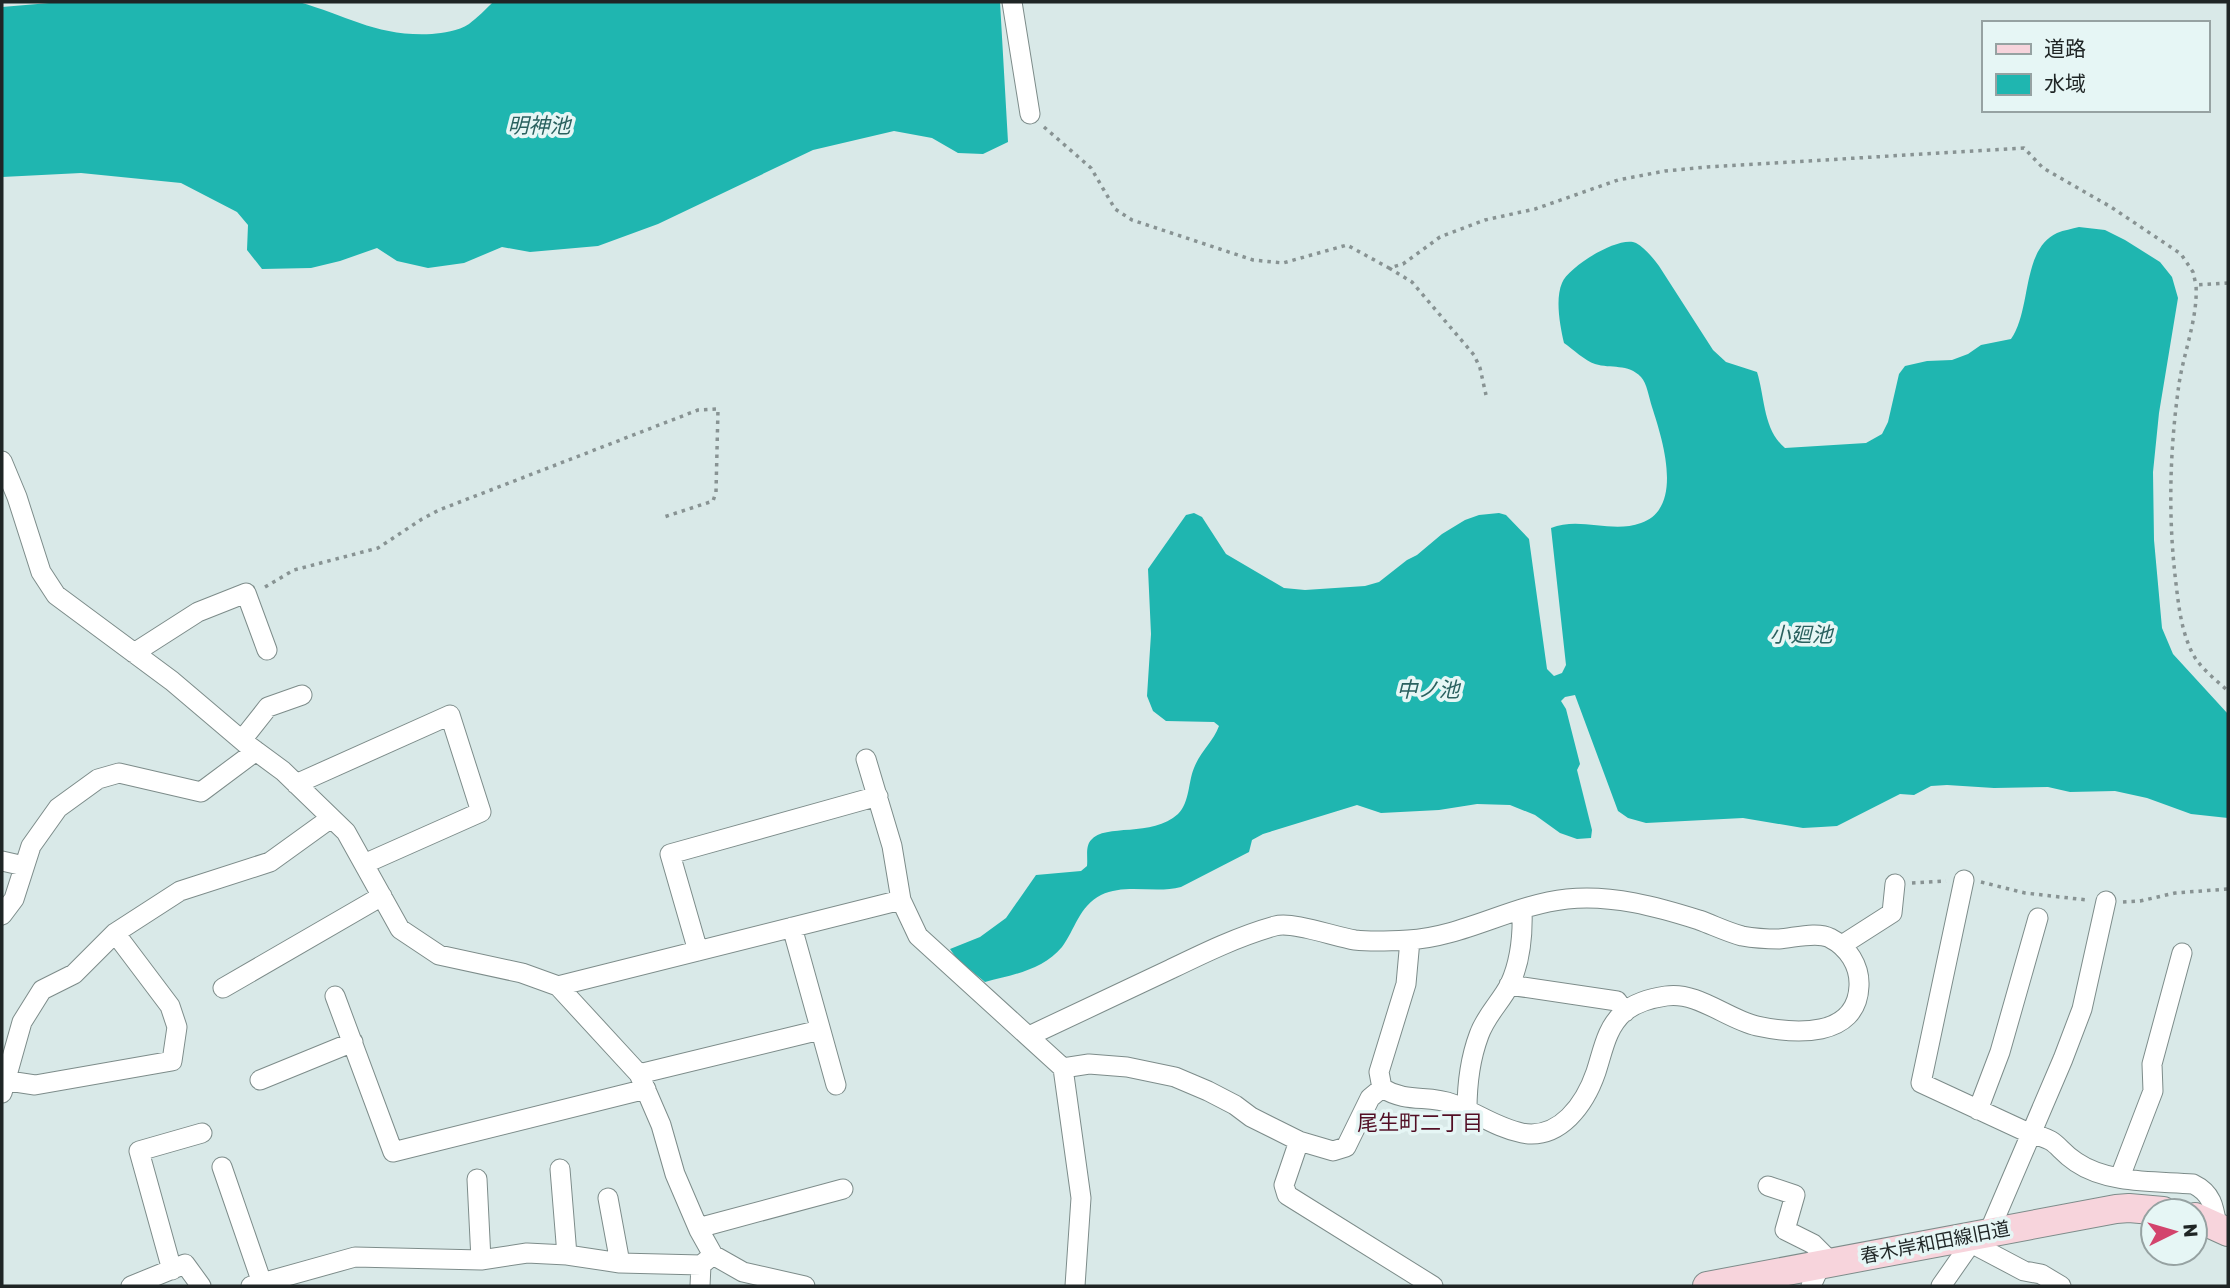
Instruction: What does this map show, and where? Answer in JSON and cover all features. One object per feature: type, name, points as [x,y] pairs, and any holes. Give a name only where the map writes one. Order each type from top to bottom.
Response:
[{"type":"street","points":[[1012,2],[1030,114]]},
{"type":"street","points":[[2,461],[17,497],[41,572],[56,595],[172,681],[296,784],[346,832],[400,929],[439,955],[522,973],[558,986],[643,1082],[661,1125],[675,1174],[698,1228],[707,1260],[700,1286]]},
{"type":"street","points":[[134,653],[198,612],[246,593],[267,650]]},
{"type":"street","points":[[2,915],[14,898],[31,846],[58,808],[98,779],[119,773],[201,792],[249,746],[268,707],[302,695]]},
{"type":"street","points":[[296,784],[450,715],[481,812],[364,864]]},
{"type":"street","points":[[866,759],[892,846],[901,900],[918,936],[1063,1068],[1081,1198],[1075,1286]]},
{"type":"street","points":[[698,951],[670,854],[878,796]]},
{"type":"street","points":[[115,933],[170,1006],[177,1027],[172,1061],[35,1085],[3,1085],[22,1022],[42,990],[75,974],[115,933],[180,891],[270,862],[331,818]]},
{"type":"street","points":[[2,862],[24,866]]},
{"type":"street","points":[[1964,880],[1921,1083],[2031,1134],[2050,1138],[2076,1162],[2105,1175],[2193,1184],[2204,1189],[2213,1203],[2213,1225]]},
{"type":"street","points":[[1842,945],[1892,913],[1895,884]]},
{"type":"street","points":[[223,988],[382,896]]},
{"type":"street","points":[[1029,1036],[1205,953],[1279,924],[1356,940],[1410,940],[1454,932],[1542,903],[1572,899],[1608,900],[1653,906],[1743,936],[1775,939],[1825,935],[1842,945],[1858,967],[1860,989],[1853,1009],[1842,1022],[1824,1030],[1797,1031],[1756,1026],[1685,996],[1667,995],[1642,1002],[1625,1012],[1609,1032],[1595,1073],[1581,1102],[1564,1123],[1547,1133],[1525,1133],[1503,1127],[1446,1101],[1397,1097],[1382,1088],[1379,1072],[1406,984],[1410,940]]},
{"type":"street","points":[[558,986],[901,900]]},
{"type":"street","points":[[1941,1286],[1976,1237],[2031,1134],[2082,1009],[2106,901]]},
{"type":"street","points":[[1467,1110],[1467,1087],[1479,1034],[1489,1012],[1509,985],[1523,935],[1522,909]]},
{"type":"street","points":[[1978,1110],[2000,1052],[2038,918]]},
{"type":"street","points":[[792,927],[836,1085]]},
{"type":"street","points":[[2120,1177],[2154,1091],[2152,1064],[2182,953]]},
{"type":"street","points":[[1509,985],[1617,1001],[1625,1012]]},
{"type":"street","points":[[335,996],[393,1152],[820,1030]]},
{"type":"street","points":[[260,1080],[353,1042]]},
{"type":"street","points":[[1063,1068],[1089,1064],[1127,1067],[1175,1077],[1236,1105],[1251,1118],[1299,1141],[1333,1151],[1346,1147],[1370,1098],[1382,1088]]},
{"type":"street","points":[[172,1270],[139,1151],[202,1133]]},
{"type":"street","points":[[1299,1141],[1284,1185],[1287,1195],[1433,1286]]},
{"type":"street","points":[[222,1167],[257,1285],[355,1257],[481,1260],[527,1253],[567,1255],[620,1263],[707,1260],[743,1272],[805,1286]]},
{"type":"street","points":[[560,1169],[567,1255]]},
{"type":"street","points":[[477,1180],[481,1260]]},
{"type":"street","points":[[1768,1186],[1795,1195],[1785,1230],[1813,1244],[1821,1271]]},
{"type":"street","points":[[698,1228],[843,1189]]},
{"type":"street","points":[[608,1198],[620,1263]]},
{"type":"street","name":"春木岸和田線旧道","points":[[1707,1286],[1821,1271],[2116,1209],[2139,1209]]},
{"type":"street","points":[[1976,1237],[2024,1271],[2041,1273],[2061,1286]]},
{"type":"street","points":[[131,1286],[185,1264],[201,1286]]},
{"type":"path","points":[[1030,114],[1091,168],[1115,209],[1132,220],[1252,260],[1283,263],[1347,245],[1412,282],[1474,355],[1486,395]]},
{"type":"path","points":[[1389,268],[1403,264],[1440,237],[1485,220],[1535,209],[1618,180],[1665,171],[2024,148],[2043,168],[2111,207],[2181,254],[2193,272],[2197,300],[2180,382],[2173,439],[2171,535],[2179,612],[2190,649],[2204,670],[2228,691]]},
{"type":"path","points":[[2196,285],[2228,283]]},
{"type":"path","points":[[246,593],[265,587],[294,570],[378,548],[422,519],[450,506],[698,410],[718,409],[716,492],[713,501],[664,517]]},
{"type":"path","points":[[1895,884],[1964,880],[2054,898],[2106,901],[2140,901],[2175,893],[2228,889]]},
{"type":"water","name":"明神池","points":[[61,2],[299,2],[379,29],[436,34],[469,24],[493,2],[1000,2],[1008,142],[983,154],[958,153],[932,138],[894,131],[813,150],[658,224],[598,246],[530,252],[502,247],[464,263],[428,268],[397,261],[377,248],[311,268],[262,269],[247,250],[248,225],[237,212],[181,183],[81,173],[2,177],[2,7]]},
{"type":"water","name":"小廻池","points":[[2079,227],[2105,230],[2160,262],[2172,277],[2178,298],[2159,413],[2153,472],[2154,540],[2162,628],[2173,654],[2228,714],[2228,818],[2191,814],[2147,798],[2115,791],[2070,792],[2048,787],[1947,785],[1931,786],[1914,795],[1900,794],[1837,826],[1803,828],[1743,818],[1646,823],[1628,818],[1618,811],[1575,695],[1565,697],[1561,701],[1566,709],[1580,764],[1577,770],[1592,830],[1591,838],[1577,839],[1560,833],[1535,815],[1510,805],[1477,804],[1439,810],[1381,813],[1357,805],[1263,834],[1252,840],[1249,852],[1181,887],[1120,890],[1101,895],[1087,905],[1067,940],[1054,955],[1016,974],[985,982],[957,959],[950,949],[980,937],[1006,918],[1036,875],[1081,871],[1087,866],[1089,843],[1098,835],[1155,826],[1167,821],[1182,809],[1197,762],[1219,726],[1214,722],[1166,721],[1153,711],[1147,696],[1151,634],[1148,569],[1186,515],[1194,513],[1202,517],[1226,554],[1284,588],[1305,590],[1365,586],[1379,582],[1465,520],[1479,515],[1506,515],[1529,539],[1547,669],[1554,676],[1562,673],[1566,665],[1551,528],[1573,524],[1618,527],[1641,523],[1655,515],[1663,503],[1667,471],[1665,453],[1643,380],[1631,370],[1591,362],[1564,343],[1560,321],[1560,289],[1566,276],[1574,269],[1607,248],[1628,242],[1636,243],[1646,250],[1659,266],[1713,350],[1726,362],[1757,372],[1772,432],[1785,448],[1866,443],[1882,434],[1888,422],[1899,374],[1905,366],[1927,361],[1952,360],[1981,345],[2011,339],[2018,327],[2032,266],[2038,253],[2046,241],[2057,233]]},
{"type":"district","name":"尾生町二丁目","points":[[1420,1123]]},
{"type":"water label","name":"中ノ池","points":[[1428,690]]}]
